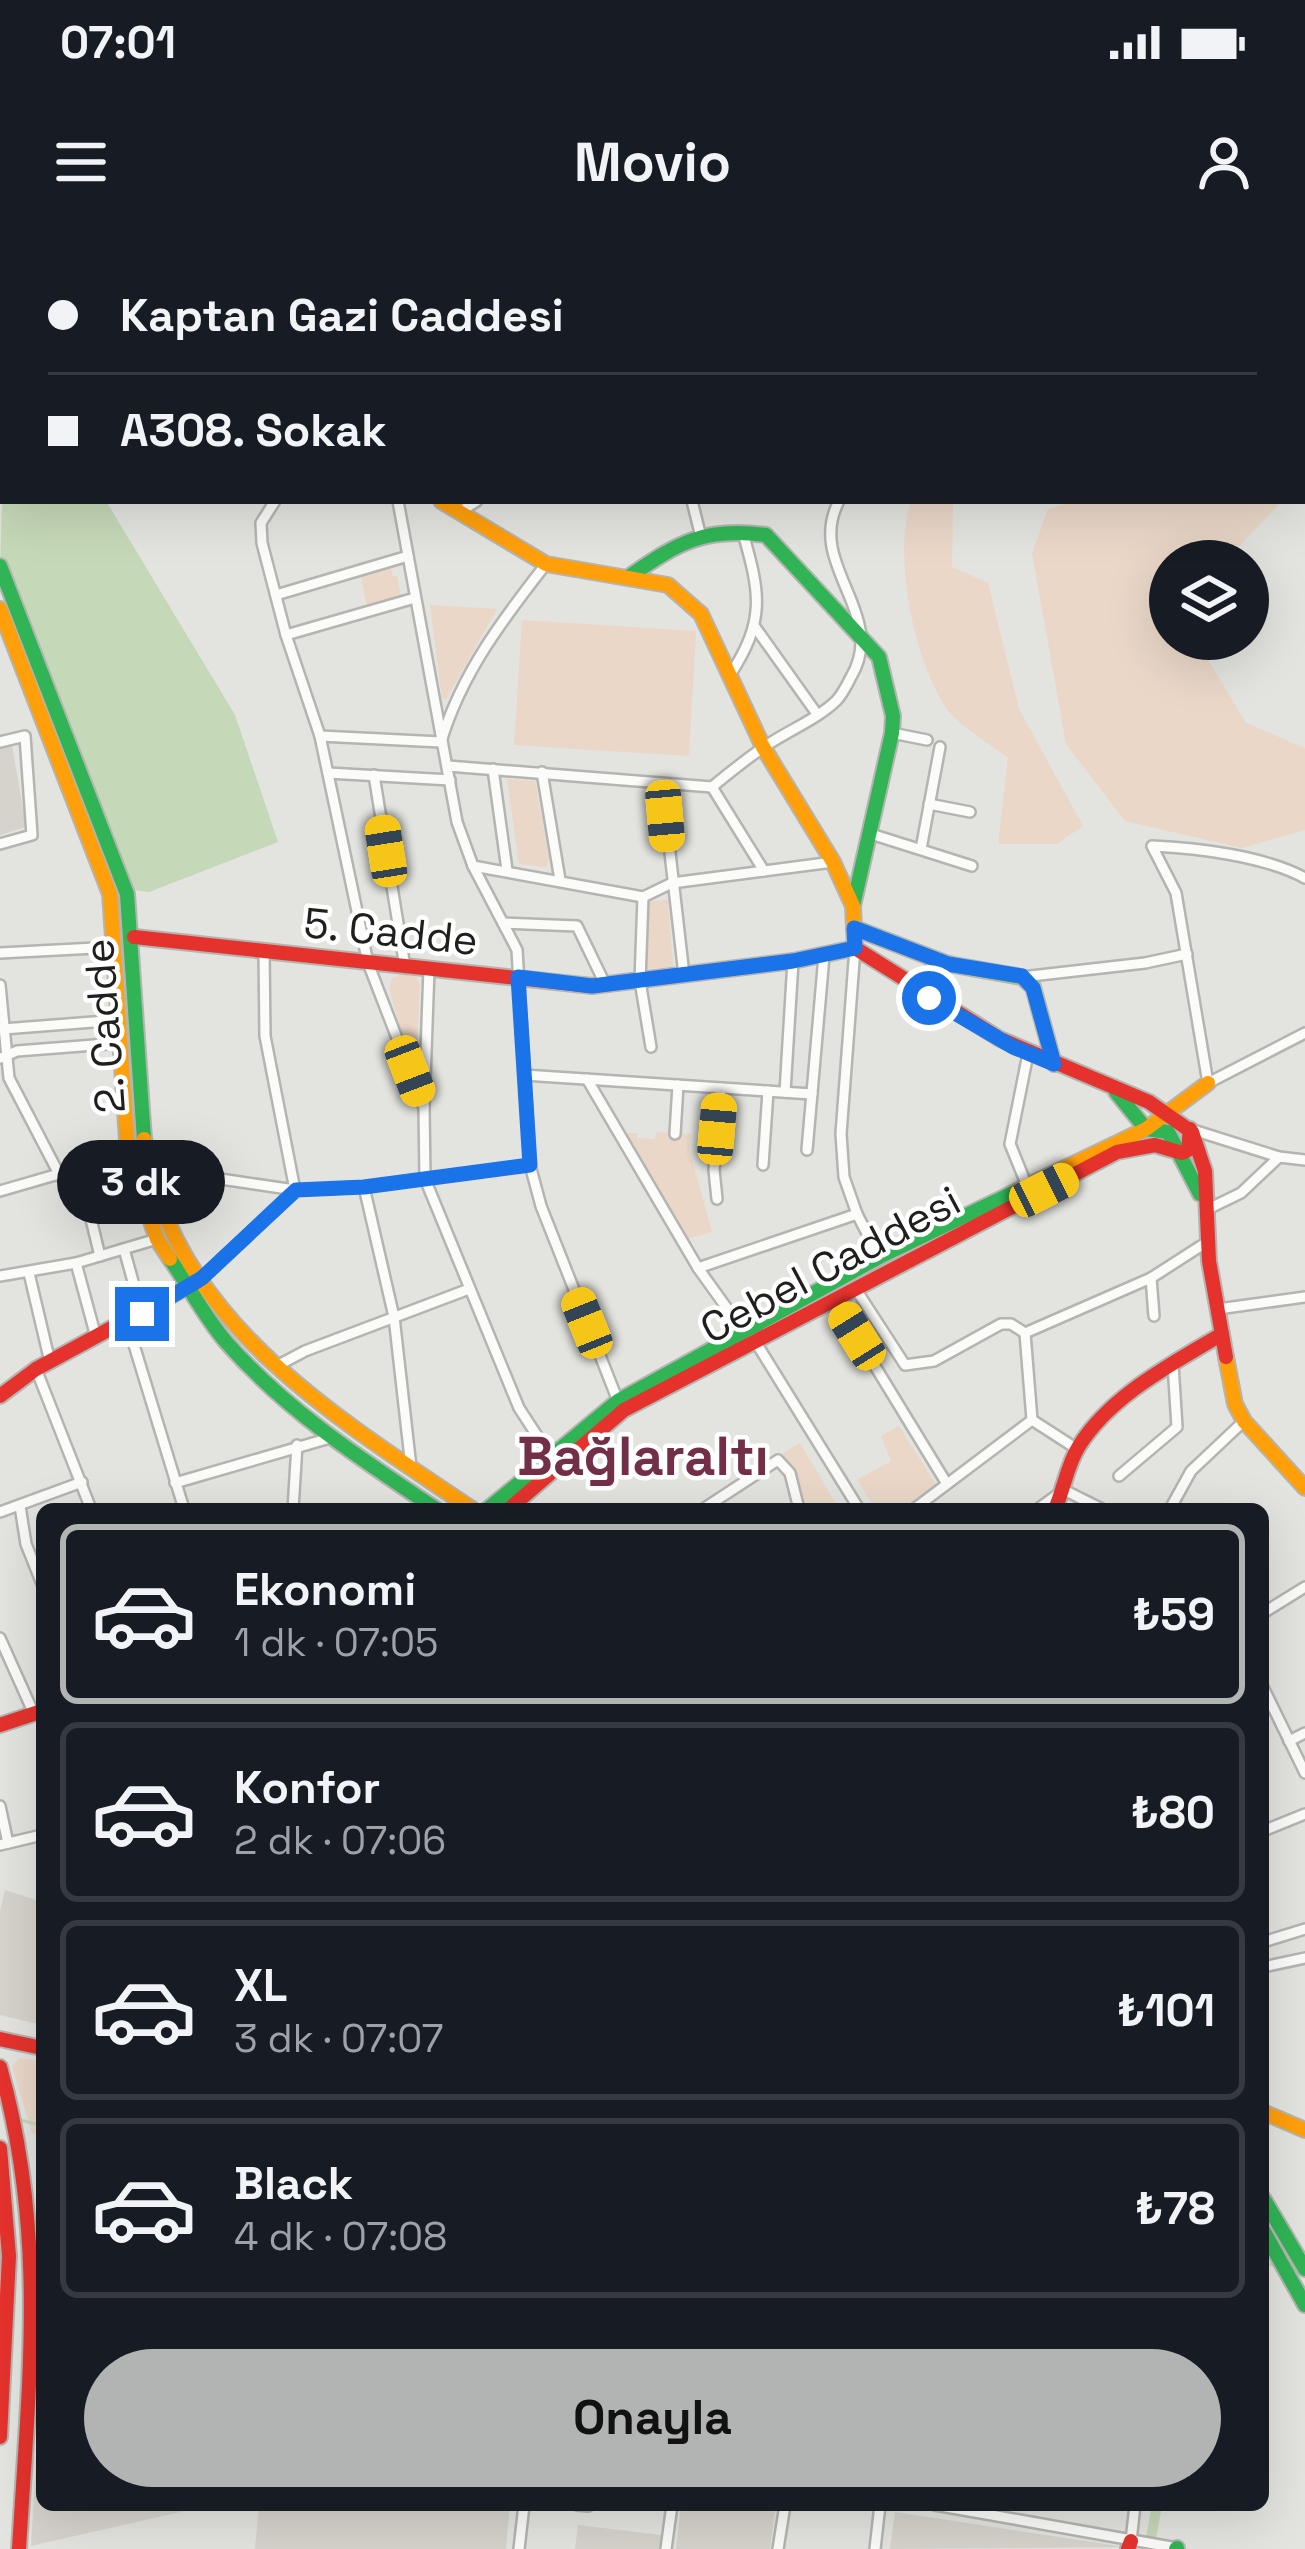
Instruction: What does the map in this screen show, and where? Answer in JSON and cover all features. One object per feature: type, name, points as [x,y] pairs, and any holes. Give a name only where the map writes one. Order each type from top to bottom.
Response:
[{"type":"main road","points":[[447,504],[546,564],[668,584],[701,614],[763,748],[833,862],[854,906]]},
{"type":"main road","points":[[630,576],[682,539],[700,533],[766,535],[879,657],[892,733],[854,906],[855,948],[911,979],[929,998],[1028,1054],[1111,1086],[1169,1113],[1190,1129],[1204,1170],[1207,1243],[1235,1404],[1244,1421],[1305,1488]]},
{"type":"main road","name":"2. Cadde","points":[[0,566],[127,894],[134,937],[142,1123],[168,1220],[236,1327],[275,1366],[340,1420],[463,1503]]},
{"type":"main road","name":"2. Cadde","points":[[0,610],[104,877],[117,947],[128,1154],[157,1240],[224,1339],[253,1370],[330,1438],[427,1503]]},
{"type":"main road","points":[[854,928],[950,964],[1022,976],[1033,988],[1054,1064]]},
{"type":"main road","name":"5. Cadde","points":[[134,937],[605,984],[793,961],[855,948]]},
{"type":"main road","points":[[929,998],[924,983],[928,973],[950,964]]},
{"type":"main road","name":"Cebel Caddesi","points":[[844,1290],[879,1257],[1146,1129],[1208,1083]]},
{"type":"main road","points":[[1111,1086],[1146,1129],[1168,1132],[1206,1210]]},
{"type":"main road","points":[[1182,1153],[1188,1150],[1190,1129]]},
{"type":"main road","name":"Cebel Caddesi","points":[[496,1503],[621,1406],[750,1336],[1117,1152],[1155,1145],[1182,1153]]},
{"type":"main road","points":[[1,1389],[202,1278]]},
{"type":"main road","points":[[1058,1503],[1077,1449],[1101,1419],[1173,1364],[1222,1334]]},
{"type":"main road","name":"Cebel Caddesi","points":[[517,1503],[555,1461]]},
{"type":"main road","points":[[389,1478],[409,1503]]},
{"type":"main road","points":[[0,1725],[36,1713]]},
{"type":"main road","points":[[0,2039],[36,2047]]},
{"type":"main road","points":[[0,2066],[20,2132],[34,2264],[19,2549]]},
{"type":"main road","points":[[1269,2115],[1305,2130]]},
{"type":"main road","points":[[0,2149],[9,2256],[0,2437]]},
{"type":"main road","points":[[1270,2231],[1305,2270]]},
{"type":"main road","points":[[1270,2231],[1305,2305]]},
{"type":"main road","points":[[9,2256],[18,2276],[17,2344],[29,2355]]},
{"type":"street","points":[[273,504],[260,523],[286,635],[320,736],[368,963],[424,1108]]},
{"type":"street","points":[[399,504],[458,822],[473,866],[517,950],[530,1165],[541,1206],[621,1406]]},
{"type":"street","points":[[461,512],[473,504]]},
{"type":"street","points":[[693,504],[700,533]]},
{"type":"street","points":[[448,766],[712,787],[838,700],[857,667],[865,639],[856,605],[833,563],[829,539],[838,504]]},
{"type":"street","points":[[730,675],[748,648],[759,605],[743,531]]},
{"type":"street","points":[[276,595],[408,556]]},
{"type":"street","points":[[441,742],[452,706],[478,659],[546,564]]},
{"type":"street","points":[[286,635],[415,598]]},
{"type":"street","points":[[755,627],[817,714]]},
{"type":"street","points":[[892,733],[927,740]]},
{"type":"street","points":[[0,742],[25,736],[32,835],[0,844]]},
{"type":"street","points":[[320,736],[441,742]]},
{"type":"street","points":[[921,849],[940,747]]},
{"type":"street","points":[[493,769],[507,870]]},
{"type":"street","points":[[542,772],[560,880]]},
{"type":"street","points":[[328,773],[450,780]]},
{"type":"street","points":[[374,775],[405,967]]},
{"type":"street","points":[[662,783],[684,976]]},
{"type":"street","points":[[712,787],[764,871]]},
{"type":"street","points":[[929,804],[970,812]]},
{"type":"street","points":[[871,834],[972,866]]},
{"type":"street","points":[[1305,878],[1271,863],[1184,847],[1151,846],[1177,893],[1208,1083],[1305,1033]]},
{"type":"street","points":[[473,866],[643,897],[672,884],[833,862]]},
{"type":"street","points":[[643,897],[640,981],[651,1047]]},
{"type":"street","points":[[503,923],[577,926],[605,984]]},
{"type":"street","points":[[0,952],[117,947]]},
{"type":"street","points":[[855,948],[841,1134],[844,1177],[879,1257]]},
{"type":"street","points":[[264,951],[265,1036],[296,1190]]},
{"type":"street","points":[[1022,976],[1187,954]]},
{"type":"street","points":[[807,1150],[824,956]]},
{"type":"street","points":[[784,1092],[793,961]]},
{"type":"street","points":[[430,969],[425,1179],[519,1408],[555,1461]]},
{"type":"street","points":[[0,985],[2,1057],[60,1175]]},
{"type":"street","points":[[3,1029],[119,1020]]},
{"type":"street","points":[[2,1057],[17,1051],[120,1043]]},
{"type":"street","points":[[1027,1186],[1010,1144],[1028,1054]]},
{"type":"street","points":[[524,1076],[812,1094]]},
{"type":"street","points":[[587,1079],[698,1268],[750,1336],[855,1503]]},
{"type":"street","points":[[676,1133],[678,1085]]},
{"type":"street","points":[[717,1199],[714,1170],[721,1088]]},
{"type":"street","points":[[763,1166],[768,1091]]},
{"type":"street","points":[[1190,1129],[1279,1157],[1305,1160]]},
{"type":"street","points":[[0,1191],[128,1154]]},
{"type":"street","points":[[1206,1210],[1240,1193],[1279,1157]]},
{"type":"street","points":[[157,1189],[214,1178],[296,1190],[364,1187],[530,1165]]},
{"type":"street","points":[[79,1170],[100,1256]]},
{"type":"street","points":[[364,1187],[394,1317],[411,1467]]},
{"type":"street","points":[[202,1278],[296,1190]]},
{"type":"street","points":[[698,1268],[857,1214]]},
{"type":"street","points":[[0,1276],[29,1274],[157,1240]]},
{"type":"street","points":[[1025,1333],[1151,1278],[1207,1243]]},
{"type":"street","points":[[124,1249],[142,1314]]},
{"type":"street","points":[[76,1263],[96,1337]]},
{"type":"street","points":[[29,1274],[43,1365],[90,1503]]},
{"type":"street","points":[[1151,1278],[1154,1316]]},
{"type":"street","points":[[275,1366],[469,1288]]},
{"type":"street","points":[[844,1290],[905,1365],[917,1367],[934,1361],[1001,1324],[1025,1333]]},
{"type":"street","points":[[844,1290],[947,1484]]},
{"type":"street","points":[[1218,1309],[1305,1297]]},
{"type":"street","points":[[127,1322],[182,1503]]},
{"type":"street","points":[[1025,1333],[1032,1420]]},
{"type":"street","points":[[1119,1475],[1178,1427],[1173,1364]]},
{"type":"street","points":[[922,1503],[1032,1420]]},
{"type":"street","points":[[1032,1420],[1077,1449]]},
{"type":"street","points":[[1173,1503],[1190,1472],[1244,1421]]},
{"type":"street","points":[[175,1483],[330,1438]]},
{"type":"street","points":[[293,1503],[297,1445]]},
{"type":"street","points":[[712,1503],[778,1460],[790,1473],[798,1503]]},
{"type":"street","points":[[0,1512],[82,1482]]},
{"type":"street","points":[[1046,1503],[1064,1490],[1090,1503]]},
{"type":"street","points":[[20,1506],[36,1569]]},
{"type":"street","points":[[1269,1609],[1305,1587]]},
{"type":"street","points":[[0,1638],[36,1708]]},
{"type":"street","points":[[1269,1699],[1305,1773]]},
{"type":"street","points":[[1289,1741],[1305,1732]]},
{"type":"street","points":[[0,1806],[4,1844],[36,1836]]},
{"type":"street","points":[[1269,1829],[1305,1814]]},
{"type":"street","points":[[1269,1940],[1305,1929]]},
{"type":"street","points":[[1269,1966],[1305,1958]]},
{"type":"street","points":[[519,2549],[523,2511]]},
{"type":"street","points":[[666,2549],[671,2511]]},
{"type":"street","points":[[778,2549],[784,2511]]},
{"type":"street","points":[[875,2549],[879,2511]]},
{"type":"street","points":[[1005,2511],[1130,2545],[1178,2549]]},
{"type":"street","points":[[1130,2545],[1135,2511]]},
{"type":"shaded area","points":[[2,504],[108,504],[235,715],[278,842],[149,892],[125,889],[0,571]]},
{"type":"shaded area","points":[[910,504],[953,504],[952,567],[988,583],[1019,709],[1083,826],[1057,844],[998,844],[1008,758],[948,711],[932,682],[909,604],[906,523]]},
{"type":"shaded area","points":[[1064,504],[1279,504],[1245,540],[1149,540],[1149,660],[1208,660],[1246,723],[1305,748],[1305,830],[1242,848],[1125,821],[1066,744],[1032,553],[1048,509]]},
{"type":"shaded area","points":[[391,567],[401,598],[367,607],[361,576]]},
{"type":"shaded area","points":[[430,605],[497,609],[446,699],[442,698]]},
{"type":"shaded area","points":[[522,620],[696,631],[689,756],[514,745]]},
{"type":"shaded area","points":[[12,745],[26,827],[0,835],[0,748]]},
{"type":"shaded area","points":[[507,779],[535,781],[549,859],[546,867],[519,864]]},
{"type":"shaded area","points":[[668,900],[673,967],[645,969],[649,901]]},
{"type":"shaded area","points":[[416,977],[420,984],[417,1044],[404,1042],[389,988],[392,978]]},
{"type":"shaded area","points":[[656,1132],[691,1134],[689,1149],[712,1232],[687,1239],[624,1137],[637,1133],[637,1138],[655,1139]]},
{"type":"shaded area","points":[[899,1426],[937,1486],[913,1503],[872,1503],[857,1480],[891,1461],[881,1436]]},
{"type":"shaded area","points":[[800,1443],[835,1503],[802,1503],[793,1469],[782,1454]]},
{"type":"shaded area","points":[[5,1890],[36,1900],[36,2024],[0,2015],[0,1911]]},
{"type":"shaded area","points":[[20,2058],[36,2060],[36,2133],[32,2133],[12,2066]]},
{"type":"shaded area","points":[[36,2462],[36,2511],[185,2511],[31,2546]]},
{"type":"shaded area","points":[[258,2511],[509,2511],[506,2549],[255,2549]]},
{"type":"shaded area","points":[[680,2511],[775,2511],[770,2549],[676,2549]]},
{"type":"shaded area","points":[[895,2512],[1124,2547],[890,2549]]},
{"type":"shaded area","points":[[578,2525],[661,2535],[659,2549],[575,2549]]},
{"type":"waterway","points":[[21,2120],[36,2124]]},
{"type":"waterway","points":[[1269,2264],[1275,2266]]},
{"type":"waterway","points":[[1149,2549],[1156,2511]]},
{"type":"traffic: fast","points":[[630,576],[663,554],[709,535],[766,535],[879,657],[893,716],[892,733],[853,906]]},
{"type":"traffic: fast","points":[[0,566],[127,894],[144,1139]]},
{"type":"traffic: fast","points":[[854,928],[948,964],[1022,977],[1033,987],[1054,1064]]},
{"type":"traffic: fast","points":[[1116,1092],[1146,1129],[1168,1132],[1200,1194]]},
{"type":"traffic: fast","points":[[495,1503],[618,1401],[879,1257],[1017,1191]]},
{"type":"traffic: fast","points":[[170,1259],[219,1333],[274,1391],[427,1503]]},
{"type":"traffic: fast","points":[[1269,2208],[1305,2269]]},
{"type":"traffic: fast","points":[[1269,2241],[1305,2305]]},
{"type":"traffic: slow","points":[[446,504],[546,564],[668,585],[701,614],[763,747],[833,862],[853,906],[855,948]]},
{"type":"traffic: slow","points":[[0,609],[110,894],[128,1154],[157,1239],[170,1259]]},
{"type":"traffic: slow","points":[[1017,1191],[1146,1129],[1208,1083]]},
{"type":"traffic: slow","points":[[144,1139],[160,1202],[183,1252],[213,1298],[290,1378],[463,1503]]},
{"type":"traffic: slow","points":[[1226,1357],[1235,1404],[1244,1421],[1305,1488]]},
{"type":"traffic: slow","points":[[1269,2115],[1305,2130]]},
{"type":"traffic: jam","points":[[134,937],[592,986],[793,961],[855,948]]},
{"type":"traffic: jam","points":[[855,948],[1000,1039],[1149,1102],[1192,1132],[1205,1171],[1209,1261],[1226,1357]]},
{"type":"traffic: jam","points":[[929,996],[924,983],[928,973],[950,964]]},
{"type":"traffic: jam","points":[[516,1503],[624,1410],[1117,1152],[1155,1145],[1182,1153],[1188,1150],[1190,1129]]},
{"type":"traffic: jam","points":[[0,1396],[36,1369],[198,1281]]},
{"type":"traffic: jam","points":[[1057,1503],[1075,1453],[1108,1411],[1144,1382],[1222,1334]]},
{"type":"traffic: jam","points":[[0,1725],[36,1713]]},
{"type":"traffic: jam","points":[[0,2039],[36,2047]]},
{"type":"traffic: jam","points":[[0,2067],[15,2129],[29,2249],[30,2366],[19,2549]]},
{"type":"traffic: jam","points":[[0,2148],[9,2256],[0,2437]]},
{"type":"traffic: jam","points":[[1128,2549],[1131,2541]]},
{"type":"district","name":"Bağlaraltı","points":[[643,1456]]},
{"type":"route","points":[[142,1314],[202,1278],[296,1190],[364,1187],[530,1165],[518,977],[592,986],[793,961],[855,948],[854,928],[948,964],[1022,976],[1033,988],[1054,1064],[1013,1047],[929,998]]}]
